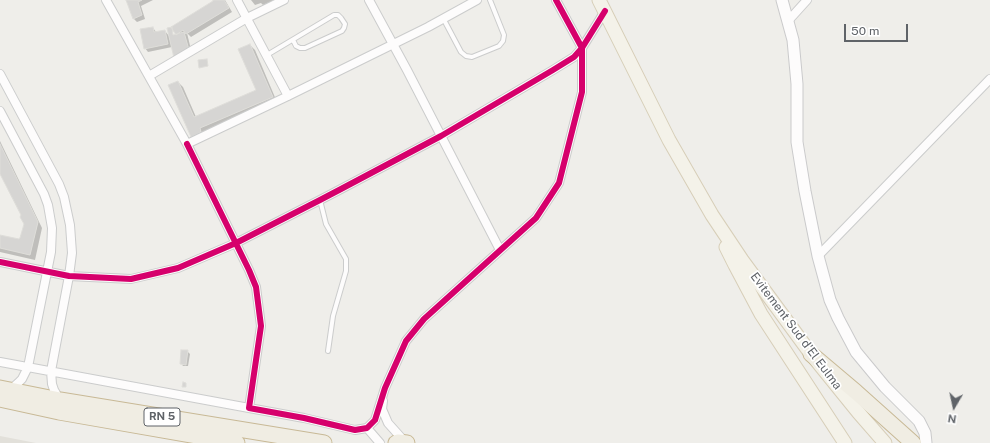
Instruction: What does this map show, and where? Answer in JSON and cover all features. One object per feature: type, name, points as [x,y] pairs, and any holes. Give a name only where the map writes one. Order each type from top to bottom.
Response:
[{"type":"highway","points":[[811,354],[913,443]]},
{"type":"highway","name":"RN 5","points":[[3,392],[324,443]]},
{"type":"highway","name":"RN 5","points":[[3,392],[59,412],[237,443]]},
{"type":"highway","points":[[396,443],[406,443]]},
{"type":"main road","name":"Evitement Sud d'El Eulma","points":[[602,6],[669,140],[712,215],[751,272],[811,354],[885,443]]},
{"type":"main road","name":"Evitement Sud d'El Eulma","points":[[712,215],[734,265],[761,314],[845,443]]},
{"type":"street","points":[[106,0],[187,144],[256,287],[261,326],[249,408]]},
{"type":"street","points":[[237,0],[288,96]]},
{"type":"street","points":[[149,76],[247,18],[284,0]]},
{"type":"street","points":[[370,0],[500,250]]},
{"type":"street","points":[[187,144],[288,96],[477,0]]},
{"type":"street","points":[[0,362],[304,418],[355,430],[367,428],[375,420],[385,388],[406,340],[424,319],[536,218],[558,183],[582,92],[582,48],[556,0]]},
{"type":"street","points":[[782,0],[793,40],[797,84],[797,142],[818,256],[830,300],[846,335],[856,352],[885,387],[919,421],[925,433],[926,443]]},
{"type":"street","points":[[788,21],[806,0]]},
{"type":"street","points":[[0,262],[48,273],[69,276],[131,280],[178,268],[236,243],[320,200],[441,136],[553,70],[574,57],[582,48],[602,6]]},
{"type":"street","points":[[0,74],[59,184],[69,218],[72,253],[51,371],[52,384],[60,400]]},
{"type":"street","points":[[818,256],[990,79]]},
{"type":"street","points":[[0,112],[44,194],[48,205],[51,222],[52,240],[52,252],[28,367],[22,379],[3,392]]},
{"type":"street","points":[[385,388],[382,409],[388,423],[406,443]]},
{"type":"street","points":[[367,428],[380,443]]},
{"type":"lane","points":[[444,18],[461,52],[466,56],[472,57],[499,46],[503,42],[504,36],[490,0]]},
{"type":"lane","points":[[267,55],[334,15],[338,15],[342,18],[345,24],[342,31],[305,48],[296,46],[293,40]]},
{"type":"lane","points":[[320,200],[326,224],[346,259],[346,271],[333,316],[328,351]]},
{"type":"shaded area","points":[[0,436],[36,443],[0,443]]},
{"type":"building","points":[[126,0],[142,0],[138,2],[142,15],[133,19]]},
{"type":"building","points":[[213,0],[224,0],[229,8],[186,34],[183,30],[176,35],[171,27]]},
{"type":"building","points":[[153,27],[154,32],[165,30],[168,44],[144,49],[140,29]]},
{"type":"building","points":[[172,27],[173,35],[184,32],[189,50],[174,58],[167,28]]},
{"type":"building","points":[[250,44],[273,97],[200,128],[201,132],[191,137],[168,85],[178,81],[194,117],[256,90],[238,49]]},
{"type":"building","points":[[207,59],[208,66],[199,68],[198,60]]},
{"type":"building","points":[[0,144],[38,222],[30,255],[0,248],[0,235],[19,239],[24,224],[0,174]]},
{"type":"building","points":[[181,350],[188,350],[186,365],[180,364]]},
{"type":"building","points":[[183,382],[186,383],[186,387],[182,387]]},
{"type":"cycle path","points":[[0,262],[69,276],[131,279],[178,268],[236,243],[441,136],[574,57],[582,48],[556,0]]},
{"type":"cycle path","points":[[187,144],[256,287],[261,326],[249,408],[304,418],[355,430],[367,428],[375,420],[385,388],[406,341],[424,319],[536,218],[559,183],[582,92],[582,48],[605,11]]}]
